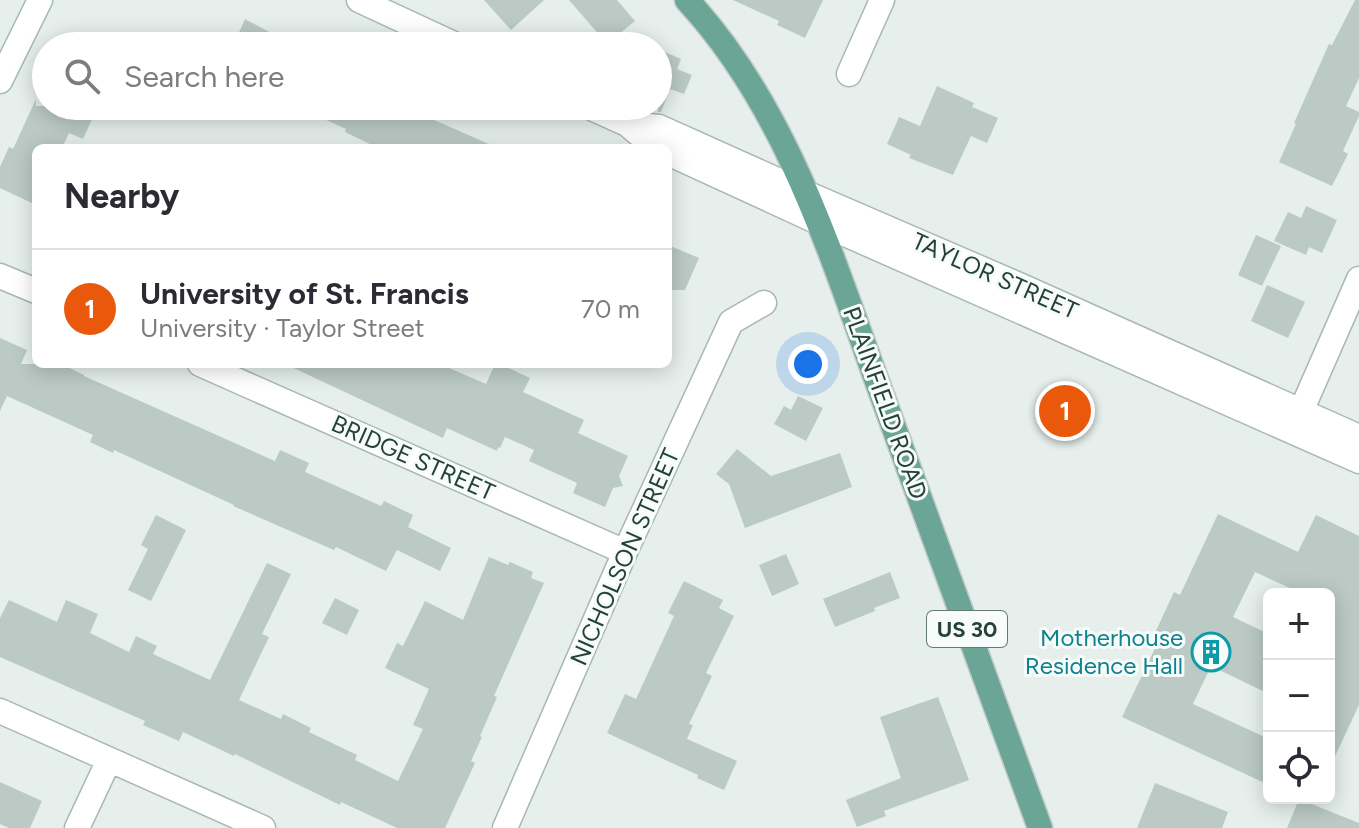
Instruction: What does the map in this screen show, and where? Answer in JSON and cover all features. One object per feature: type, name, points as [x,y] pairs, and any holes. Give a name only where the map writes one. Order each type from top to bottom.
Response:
[{"type":"main road","name":"PLAINFIELD ROAD","points":[[687,0],[707,21],[762,101],[806,193],[1040,828]]},
{"type":"street","points":[[0,81],[40,0]]},
{"type":"street","points":[[359,0],[428,32]]},
{"type":"street","points":[[849,74],[882,0]]},
{"type":"street","name":"TAYLOR STREET","points":[[618,120],[651,144]]},
{"type":"street","name":"TAYLOR STREET","points":[[627,124],[659,127],[1019,285],[1297,422],[1359,461]]},
{"type":"street","name":"TAYLOR STREET","points":[[672,155],[818,222],[1297,422],[1359,437]]},
{"type":"street","points":[[0,276],[32,289]]},
{"type":"street","points":[[1297,422],[1359,279]]},
{"type":"street","name":"NICHOLSON STREET","points":[[505,828],[625,552],[731,322],[764,303]]},
{"type":"street","name":"BRIDGE STREET","points":[[209,368],[625,552]]},
{"type":"street","points":[[0,711],[263,828]]},
{"type":"street","points":[[77,828],[109,760]]},
{"type":"building","points":[[484,0],[544,0],[511,30]]},
{"type":"building","points":[[569,0],[617,0],[635,21],[622,32],[597,32]]},
{"type":"building","points":[[733,0],[823,0],[805,38],[777,25],[779,21]]},
{"type":"building","points":[[1355,0],[1359,0],[1359,78],[1346,106],[1359,112],[1359,116],[1343,151],[1348,154],[1332,186],[1279,162],[1329,44],[1332,45]]},
{"type":"building","points":[[245,19],[269,32],[239,32]]},
{"type":"building","points":[[672,55],[681,59],[677,69],[692,75],[684,94],[672,90]]},
{"type":"building","points":[[937,86],[998,118],[987,143],[971,136],[953,175],[909,158],[911,155],[887,144],[899,117],[920,126]]},
{"type":"building","points":[[32,108],[32,120],[92,120],[83,139],[69,133],[64,144],[32,144],[32,203],[0,188],[0,167],[9,147],[13,149]]},
{"type":"building","points":[[326,120],[434,120],[489,144],[370,144],[345,132],[346,129]]},
{"type":"building","points":[[1306,206],[1337,220],[1322,253],[1309,247],[1306,255],[1274,241],[1288,212],[1301,218]]},
{"type":"building","points":[[1256,235],[1281,246],[1262,286],[1238,275]]},
{"type":"building","points":[[672,247],[699,258],[685,290],[672,290]]},
{"type":"building","points":[[1267,285],[1305,302],[1288,338],[1251,321]]},
{"type":"building","points":[[0,338],[27,350],[21,364],[32,364],[32,368],[69,368],[275,461],[280,450],[309,463],[305,472],[381,506],[384,501],[413,515],[408,527],[451,548],[440,571],[397,550],[386,571],[336,547],[334,550],[233,506],[114,450],[113,453],[90,442],[93,435],[7,396],[0,411]]},
{"type":"building","points":[[294,368],[449,368],[486,384],[493,368],[509,368],[530,378],[523,392],[584,420],[578,433],[628,456],[619,476],[623,486],[613,488],[605,507],[573,493],[577,483],[529,461],[534,450],[505,437],[497,451],[447,428],[443,438]]},
{"type":"building","points":[[798,396],[823,408],[806,441],[774,424],[784,406],[791,410]]},
{"type":"building","points":[[737,449],[771,476],[840,453],[852,487],[745,528],[729,484],[716,474]]},
{"type":"building","name":"Motherhouse Residence Hall","points":[[1218,514],[1298,552],[1316,515],[1359,536],[1359,705],[1335,756],[1335,588],[1290,588],[1255,572],[1233,617],[1263,631],[1263,691],[1211,666],[1193,704],[1263,736],[1263,782],[1122,717],[1160,638],[1154,635],[1174,592],[1180,595]]},
{"type":"building","points":[[156,515],[186,530],[151,601],[128,590],[148,549],[141,545]]},
{"type":"building","points":[[786,554],[799,584],[772,596],[759,565]]},
{"type":"building","points":[[489,557],[533,572],[531,578],[544,583],[494,696],[497,697],[471,761],[475,763],[445,828],[397,828],[183,732],[179,741],[143,725],[145,721],[0,657],[0,618],[9,600],[57,622],[66,600],[98,614],[90,633],[129,652],[136,636],[157,646],[153,654],[210,680],[267,563],[291,574],[262,634],[269,637],[239,700],[281,719],[283,714],[311,728],[309,732],[357,755],[355,760],[398,781],[423,729],[413,725],[429,689],[385,668],[397,643],[403,646],[425,601],[463,620]]},
{"type":"building","points":[[890,572],[900,598],[835,627],[823,599]]},
{"type":"building","points":[[684,581],[723,600],[719,608],[734,616],[706,673],[712,676],[689,724],[693,725],[687,739],[737,761],[724,790],[607,733],[625,694],[636,699],[674,616],[668,613]]},
{"type":"building","points":[[335,598],[359,610],[347,635],[322,623]]},
{"type":"building","points":[[938,697],[969,780],[884,811],[886,816],[857,827],[846,800],[901,778],[880,717]]},
{"type":"building","points":[[0,782],[42,801],[30,828],[9,828],[0,824]]},
{"type":"building","points":[[1155,783],[1228,812],[1222,828],[1137,828]]},
{"type":"building","points":[[1297,804],[1312,804],[1359,823],[1359,828],[1287,828]]},
{"type":"place","name":"University of St. Francis","points":[[1065,411]]},
{"type":"place","name":"Motherhouse Residence Hall","points":[[1211,652]]}]
